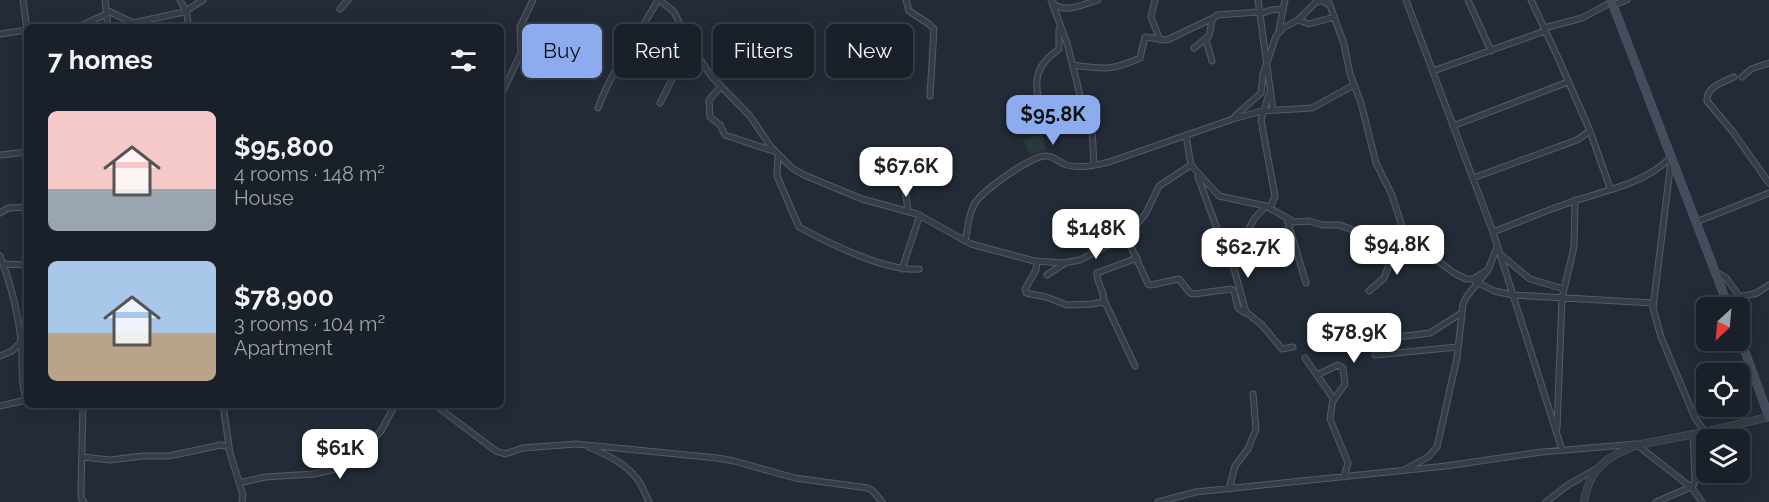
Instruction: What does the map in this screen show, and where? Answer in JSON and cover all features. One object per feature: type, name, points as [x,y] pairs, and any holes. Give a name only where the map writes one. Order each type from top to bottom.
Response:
[{"type":"main road","points":[[1612,3],[1725,297]]},
{"type":"main road","points":[[1746,351],[1766,398],[1769,415]]},
{"type":"street","points":[[23,0],[26,24]]},
{"type":"street","points":[[105,0],[108,24]]},
{"type":"street","points":[[180,0],[186,11],[188,24]]},
{"type":"street","points":[[106,12],[133,23],[186,11],[203,0]]},
{"type":"street","points":[[340,9],[348,0]]},
{"type":"street","points":[[504,89],[521,53],[520,27],[533,0]]},
{"type":"street","points":[[598,108],[622,59],[659,0],[674,12],[680,24]]},
{"type":"street","points":[[906,0],[909,11],[934,29],[930,96]]},
{"type":"street","points":[[1051,0],[1056,6],[1064,9],[1098,0]]},
{"type":"street","points":[[1051,0],[1083,107],[1092,128],[1094,165]]},
{"type":"street","points":[[1155,0],[1152,20],[1160,40]]},
{"type":"street","points":[[1258,0],[1269,94],[1273,110]]},
{"type":"street","points":[[1233,119],[1261,93],[1266,65],[1279,32],[1285,0]]},
{"type":"street","points":[[1406,0],[1493,232],[1562,450]]},
{"type":"street","points":[[1468,0],[1491,51]]},
{"type":"street","points":[[1531,0],[1590,131],[1610,188]]},
{"type":"street","points":[[1433,71],[1582,18],[1612,3],[1627,0]]},
{"type":"street","points":[[1279,32],[1298,20],[1318,1],[1329,3],[1344,44],[1376,163],[1392,195],[1407,242]]},
{"type":"street","points":[[1072,65],[1113,69],[1140,58],[1145,37],[1167,40],[1220,14],[1259,13],[1283,9]]},
{"type":"street","points":[[85,24],[106,12]]},
{"type":"street","points":[[1298,20],[1309,24],[1334,17]]},
{"type":"street","points":[[1194,48],[1206,40],[1213,18]]},
{"type":"street","points":[[1059,21],[1059,49],[1047,58],[1039,71],[1038,80],[1039,101],[1043,111],[1050,120],[1062,121]]},
{"type":"street","points":[[0,34],[24,30]]},
{"type":"street","points":[[1206,40],[1212,61]]},
{"type":"street","points":[[701,62],[750,116],[776,153],[792,168],[862,199],[920,215],[965,241],[1037,261],[1065,263],[1080,260],[1126,236],[1141,221],[1159,186],[1191,165]]},
{"type":"street","points":[[1742,77],[1751,69],[1769,63]]},
{"type":"street","points":[[1734,77],[1709,91],[1707,101],[1769,183]]},
{"type":"street","points":[[660,103],[673,78]]},
{"type":"street","points":[[1453,126],[1568,82]]},
{"type":"street","points":[[965,241],[974,204],[995,184],[1044,156],[1068,165],[1094,165],[1139,153],[1233,119],[1263,111],[1312,108],[1354,85]]},
{"type":"street","points":[[721,86],[709,100],[710,117],[720,125],[725,135],[776,153]]},
{"type":"street","points":[[1233,254],[1254,219],[1275,199],[1262,128],[1263,111],[1269,94]]},
{"type":"street","points":[[1473,178],[1540,152],[1577,141],[1590,131]]},
{"type":"street","points":[[1186,135],[1191,165],[1219,196],[1268,207],[1296,223],[1309,221],[1323,225],[1340,225],[1372,238],[1407,242],[1419,246],[1461,278],[1475,281],[1494,291],[1513,295],[1653,303]]},
{"type":"street","points":[[0,155],[24,152]]},
{"type":"street","points":[[776,153],[777,176],[797,226],[861,256],[902,269],[920,269]]},
{"type":"street","points":[[908,211],[904,181],[913,155]]},
{"type":"street","points":[[1493,232],[1575,200],[1647,176],[1661,168],[1671,158]]},
{"type":"street","points":[[1671,158],[1653,312],[1695,418],[1703,429]]},
{"type":"street","points":[[1197,172],[1219,234],[1233,254],[1235,276],[1247,314]]},
{"type":"street","points":[[1696,222],[1769,193]]},
{"type":"street","points":[[1557,433],[1562,298],[1574,247],[1575,200]]},
{"type":"street","points":[[0,213],[8,208],[24,207]]},
{"type":"street","points":[[902,269],[920,215]]},
{"type":"street","points":[[1287,218],[1305,284]]},
{"type":"street","points":[[1126,236],[1149,285],[1177,279],[1183,281],[1192,294],[1231,289],[1234,291],[1238,308],[1262,325],[1282,349],[1293,347]]},
{"type":"street","points":[[1369,291],[1384,278],[1398,241]]},
{"type":"street","points":[[1402,471],[1428,457],[1437,447],[1457,358],[1460,314],[1475,281],[1488,270],[1497,246]]},
{"type":"street","points":[[1500,253],[1530,279],[1564,289]]},
{"type":"street","points":[[0,256],[18,312],[24,392]]},
{"type":"street","points":[[1135,366],[1104,300],[1096,277],[1097,273],[1137,258]]},
{"type":"street","points":[[1037,261],[1036,270],[1025,289],[1028,294],[1046,297],[1067,305],[1095,304],[1104,300]]},
{"type":"street","points":[[1047,275],[1065,263]]},
{"type":"street","points":[[3,264],[24,265]]},
{"type":"street","points":[[1715,271],[1726,278],[1740,297],[1757,293],[1769,285]]},
{"type":"street","points":[[0,278],[6,272]]},
{"type":"street","points":[[1389,338],[1430,333],[1460,314]]},
{"type":"street","points":[[0,356],[12,351],[21,342]]},
{"type":"street","points":[[1375,355],[1458,347]]},
{"type":"street","points":[[1305,358],[1334,401]]},
{"type":"street","points":[[1317,375],[1338,365],[1343,368],[1345,384],[1334,401],[1330,419],[1348,463],[1344,477]]},
{"type":"street","points":[[1229,489],[1234,469],[1248,449],[1256,429],[1253,394]]},
{"type":"street","points":[[0,406],[24,401]]},
{"type":"street","points":[[82,501],[83,408]]},
{"type":"street","points":[[223,408],[229,447],[242,502]]},
{"type":"street","points":[[239,483],[265,477],[314,474],[345,467],[381,431],[393,408]]},
{"type":"street","points":[[439,408],[496,451],[505,454],[523,448],[585,445],[634,448],[734,461],[795,478],[868,488],[882,502]]},
{"type":"street","points":[[1716,429],[1769,415]]},
{"type":"street","points":[[1546,502],[1613,456],[1637,445],[1696,434]]},
{"type":"street","points":[[1656,502],[1692,488],[1695,481],[1693,435]]},
{"type":"street","points":[[1158,502],[1196,492],[1402,471],[1562,450],[1646,443]]},
{"type":"street","points":[[585,445],[619,461],[631,471],[649,502]]},
{"type":"street","points":[[1637,445],[1692,488],[1702,502]]},
{"type":"street","points":[[83,457],[110,460],[169,456],[221,446],[229,447]]},
{"type":"street","points":[[1584,502],[1589,480],[1598,468]]},
{"type":"shaded area","points":[[1042,133],[1046,150],[1029,155],[1024,140]]}]
